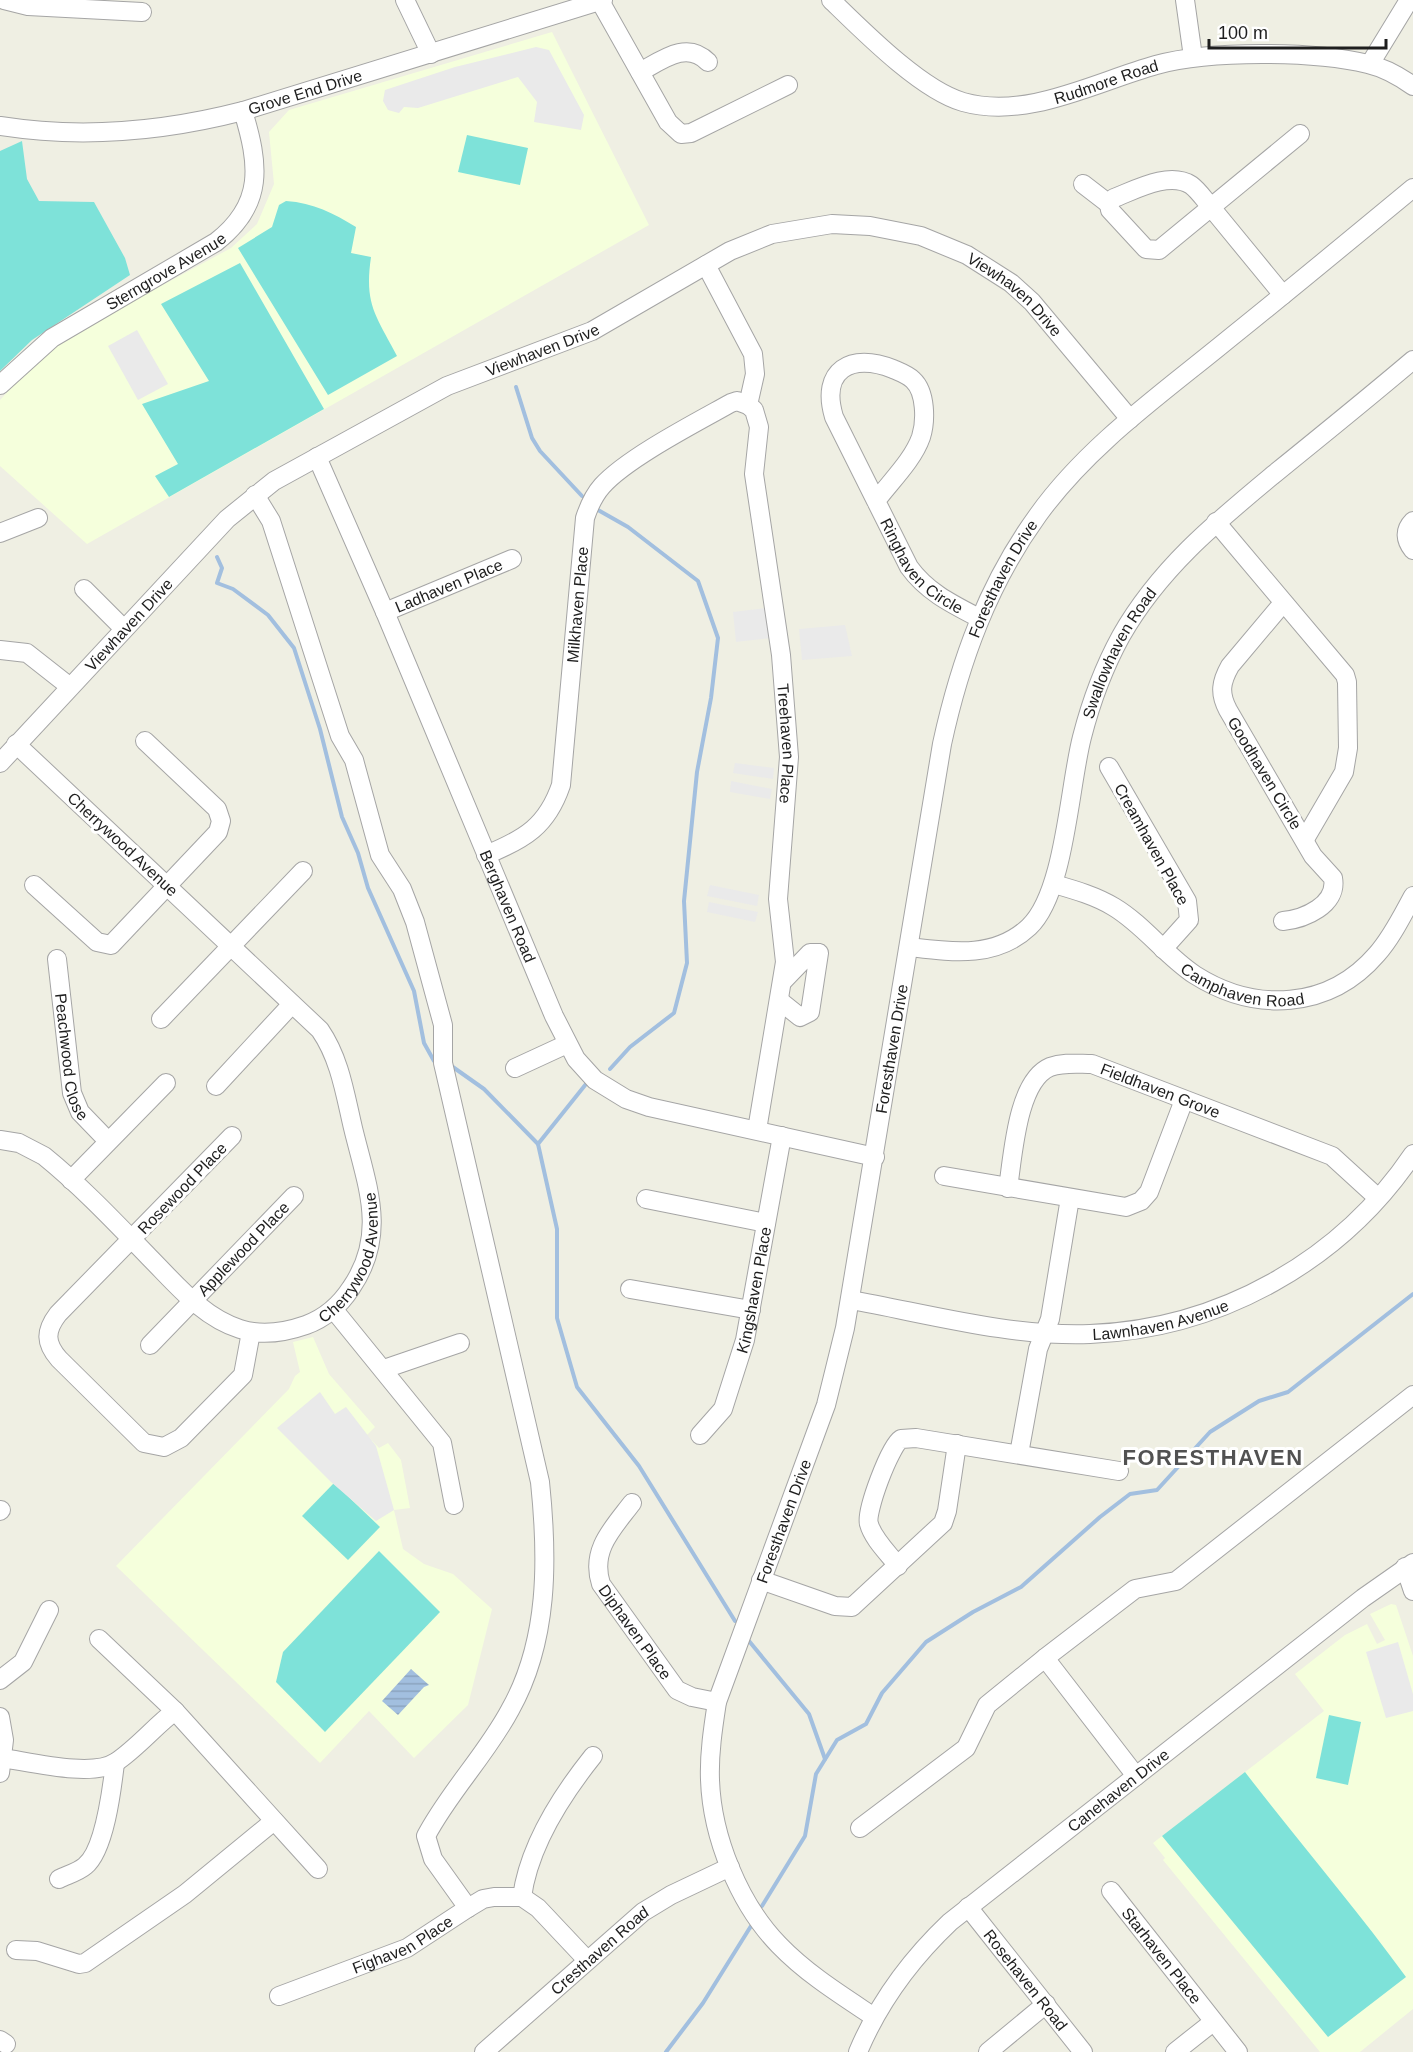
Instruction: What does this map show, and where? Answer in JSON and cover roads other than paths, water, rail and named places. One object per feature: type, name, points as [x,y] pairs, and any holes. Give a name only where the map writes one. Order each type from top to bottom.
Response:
[{"type":"street","points":[[4,0],[27,6],[142,12]]},
{"type":"street","points":[[405,0],[431,54]]},
{"type":"street","name":"Rudmore Road","points":[[831,0],[926,83],[948,97],[981,105],[1012,107],[1038,102],[1157,65],[1192,57],[1233,54],[1310,57],[1370,64],[1396,74],[1413,86]]},
{"type":"street","points":[[1185,0],[1192,57]]},
{"type":"street","points":[[1370,64],[1409,0]]},
{"type":"street","points":[[602,1],[668,122],[681,134],[691,133],[788,85]]},
{"type":"street","name":"Grove End Drive","points":[[0,126],[68,134],[102,134],[169,127],[243,111],[602,1]]},
{"type":"street","points":[[640,72],[674,54],[685,51],[701,55],[708,62]]},
{"type":"street","name":"Sterngrove Avenue","points":[[0,385],[52,338],[188,259],[231,231],[251,199],[255,182],[253,150],[243,111]]},
{"type":"street","points":[[1083,184],[1109,204],[1110,210],[1143,246],[1155,251],[1300,134]]},
{"type":"street","points":[[1109,204],[1114,198],[1136,189],[1171,180],[1189,184],[1210,206],[1283,296]]},
{"type":"street","name":"Foresthaven Drive","points":[[874,2017],[818,1979],[779,1945],[746,1898],[730,1867],[719,1835],[710,1780],[710,1745],[717,1702],[826,1405],[851,1300],[944,734],[959,676],[979,618],[1002,572],[1039,514],[1080,466],[1130,419],[1413,188]]},
{"type":"street","name":"Viewhaven Drive","points":[[0,763],[69,686],[227,519],[255,495],[317,457],[447,386],[592,331],[754,240],[801,227],[870,226],[921,236],[967,255],[1011,283],[1032,302],[1130,419]]},
{"type":"street","points":[[706,265],[753,354],[755,374],[745,403]]},
{"type":"street","name":"Swallowhaven Road","points":[[909,947],[962,953],[993,948],[1029,927],[1042,911],[1054,884],[1082,738],[1109,660],[1144,598],[1187,548],[1216,522],[1413,360]]},
{"type":"street","name":"Ringhaven Circle","points":[[876,501],[920,438],[924,424],[922,399],[918,386],[909,377],[877,364],[858,363],[837,373],[831,384],[831,405],[876,501],[916,577],[937,596],[979,618]]},
{"type":"street","name":"Milkhaven Place","points":[[486,855],[509,845],[539,825],[549,813],[561,785],[585,518],[590,503],[600,488],[618,471],[731,403],[745,403]]},
{"type":"street","name":"Treehaven Place","points":[[745,403],[754,410],[759,427],[754,474],[781,655],[789,757],[778,880],[785,962],[757,1130]]},
{"type":"street","name":"Berghaven Road","points":[[317,457],[385,612],[567,1044],[576,1059],[595,1080],[626,1100],[875,1157]]},
{"type":"street","points":[[255,495],[272,521],[340,736],[354,760],[380,855],[402,889],[415,922],[443,1025],[443,1063],[540,1482],[546,1534],[544,1583],[539,1632],[524,1679],[510,1710],[438,1814],[426,1836],[433,1859],[468,1908]]},
{"type":"street","points":[[0,533],[38,518]]},
{"type":"street","points":[[1413,521],[1408,526],[1406,538],[1413,550]]},
{"type":"street","name":"Goodhaven Circle","points":[[1216,522],[1345,675],[1348,692],[1348,748],[1344,772],[1305,839],[1228,710],[1221,690],[1224,676],[1230,666],[1283,603]]},
{"type":"street","name":"Ladhaven Place","points":[[385,612],[512,559]]},
{"type":"street","points":[[84,589],[124,629]]},
{"type":"street","points":[[0,650],[27,653],[69,686]]},
{"type":"street","points":[[34,885],[97,942],[107,945],[115,941],[218,832],[221,816],[145,741]]},
{"type":"street","name":"Cherrywood Avenue","points":[[0,1140],[19,1143],[34,1149],[71,1180],[193,1302],[225,1323],[251,1332],[294,1329],[313,1322],[334,1310],[366,1264],[373,1234],[373,1214],[334,1051],[320,1030],[16,744]]},
{"type":"street","name":"Creamhaven Place","points":[[1109,767],[1187,901],[1189,920],[1163,949]]},
{"type":"street","points":[[1283,921],[1298,920],[1309,915],[1330,896],[1333,888],[1333,878],[1313,856],[1305,839]]},
{"type":"street","points":[[161,1019],[303,871]]},
{"type":"street","name":"Camphaven Road","points":[[1054,884],[1115,908],[1194,974],[1233,994],[1253,1000],[1294,1001],[1330,991],[1367,965],[1391,936],[1413,896]]},
{"type":"street","points":[[780,1001],[800,1017],[806,1017],[810,1012],[819,953],[810,953],[783,981]]},
{"type":"street","name":"Peachwood Close","points":[[57,959],[72,1093],[80,1112],[108,1141]]},
{"type":"street","points":[[216,1086],[292,1004]]},
{"type":"street","points":[[515,1068],[567,1044]]},
{"type":"street","name":"Fieldhaven Grove","points":[[1008,1188],[1029,1088],[1041,1072],[1051,1066],[1068,1063],[1092,1064],[1332,1156],[1378,1198]]},
{"type":"street","points":[[71,1180],[166,1083]]},
{"type":"street","points":[[944,1176],[1126,1207],[1141,1201],[1149,1192],[1184,1100]]},
{"type":"street","name":"Rosewood Place","points":[[232,1136],[58,1314],[51,1324],[48,1340],[50,1348],[59,1359],[144,1443],[157,1447],[172,1445],[235,1384],[245,1369],[251,1332]]},
{"type":"street","name":"Kingshaven Place","points":[[700,1435],[714,1422],[726,1400],[752,1310],[782,1136]]},
{"type":"street","name":"Lawnhaven Avenue","points":[[851,1300],[1046,1332],[1089,1334],[1180,1320],[1219,1308],[1295,1270],[1350,1228],[1378,1198],[1413,1154]]},
{"type":"street","name":"Applewood Place","points":[[193,1302],[294,1196]]},
{"type":"street","points":[[1019,1454],[1034,1364],[1046,1332],[1070,1198]]},
{"type":"street","points":[[646,1199],[766,1223]]},
{"type":"street","points":[[630,1289],[752,1310]]},
{"type":"street","points":[[150,1345],[193,1302]]},
{"type":"street","points":[[334,1310],[442,1443],[454,1505]]},
{"type":"street","points":[[384,1369],[460,1343]]},
{"type":"street","points":[[860,1828],[966,1748],[987,1705],[1045,1658],[1135,1589],[1176,1581],[1413,1395]]},
{"type":"street","points":[[898,1566],[873,1533],[868,1520],[889,1455],[897,1442],[906,1438],[957,1444],[1119,1471]]},
{"type":"street","points":[[761,1580],[835,1606],[848,1608],[939,1529],[946,1518],[957,1444]]},
{"type":"street","name":"Diphaven Place","points":[[632,1503],[601,1547],[597,1566],[601,1584],[677,1690],[692,1697],[717,1702]]},
{"type":"street","points":[[1409,1565],[1413,1591]]},
{"type":"street","name":"Canehaven Drive","points":[[858,2052],[874,2017],[902,1975],[927,1944],[968,1907],[1409,1565]]},
{"type":"street","points":[[0,1680],[24,1662],[49,1610]]},
{"type":"street","points":[[99,1639],[175,1711],[318,1869]]},
{"type":"street","points":[[1045,1658],[1136,1776]]},
{"type":"street","points":[[0,1717],[4,1740],[1,1766],[101,1768],[115,1763],[175,1711]]},
{"type":"street","points":[[587,1960],[551,1920],[522,1897],[524,1879],[533,1852],[559,1803],[592,1756]]},
{"type":"street","points":[[59,1879],[86,1865],[96,1848],[111,1793],[115,1763]]},
{"type":"street","points":[[8,1946],[37,1951],[79,1964],[85,1963],[136,1925],[185,1894],[274,1821]]},
{"type":"street","name":"Cresthaven Road","points":[[484,2052],[587,1960],[655,1904],[730,1867]]},
{"type":"street","name":"Starhaven Place","points":[[1111,1891],[1238,2052]]},
{"type":"street","name":"Fighaven Place","points":[[279,1996],[407,1948],[483,1899],[522,1897]]},
{"type":"street","name":"Rosehaven Road","points":[[968,1907],[1083,2052]]},
{"type":"street","points":[[8,1946],[45,1965]]},
{"type":"street","points":[[988,2052],[1046,2004]]},
{"type":"street","name":"Starhaven Place","points":[[1175,2052],[1213,2022]]},
{"type":"waterway","points":[[516,387],[532,438],[540,451],[582,496]]},
{"type":"waterway","points":[[598,510],[628,527],[698,581],[718,638],[711,698],[697,772],[684,901],[687,963],[674,1013],[630,1047],[610,1069]]},
{"type":"waterway","points":[[217,557],[222,568],[217,583],[233,589],[268,615],[294,648],[320,729],[342,817],[358,853],[368,888],[414,991],[424,1043],[434,1061],[437,1062]]},
{"type":"waterway","points":[[450,1065],[484,1089],[538,1144]]},
{"type":"waterway","points":[[586,1084],[538,1144],[557,1229],[557,1318],[577,1387],[639,1466],[735,1621]]},
{"type":"waterway","points":[[762,1906],[805,1836],[816,1774],[837,1740],[866,1724],[882,1693],[926,1642],[973,1612],[1021,1587],[1100,1517],[1130,1494],[1157,1490],[1210,1432],[1259,1401],[1288,1392],[1413,1294]]},
{"type":"waterway","points":[[749,1641],[809,1714],[825,1759]]},
{"type":"waterway","points":[[666,2052],[703,2003],[751,1926]]},
{"type":"district","name":"FORESTHAVEN","points":[[1213,1457]]}]
